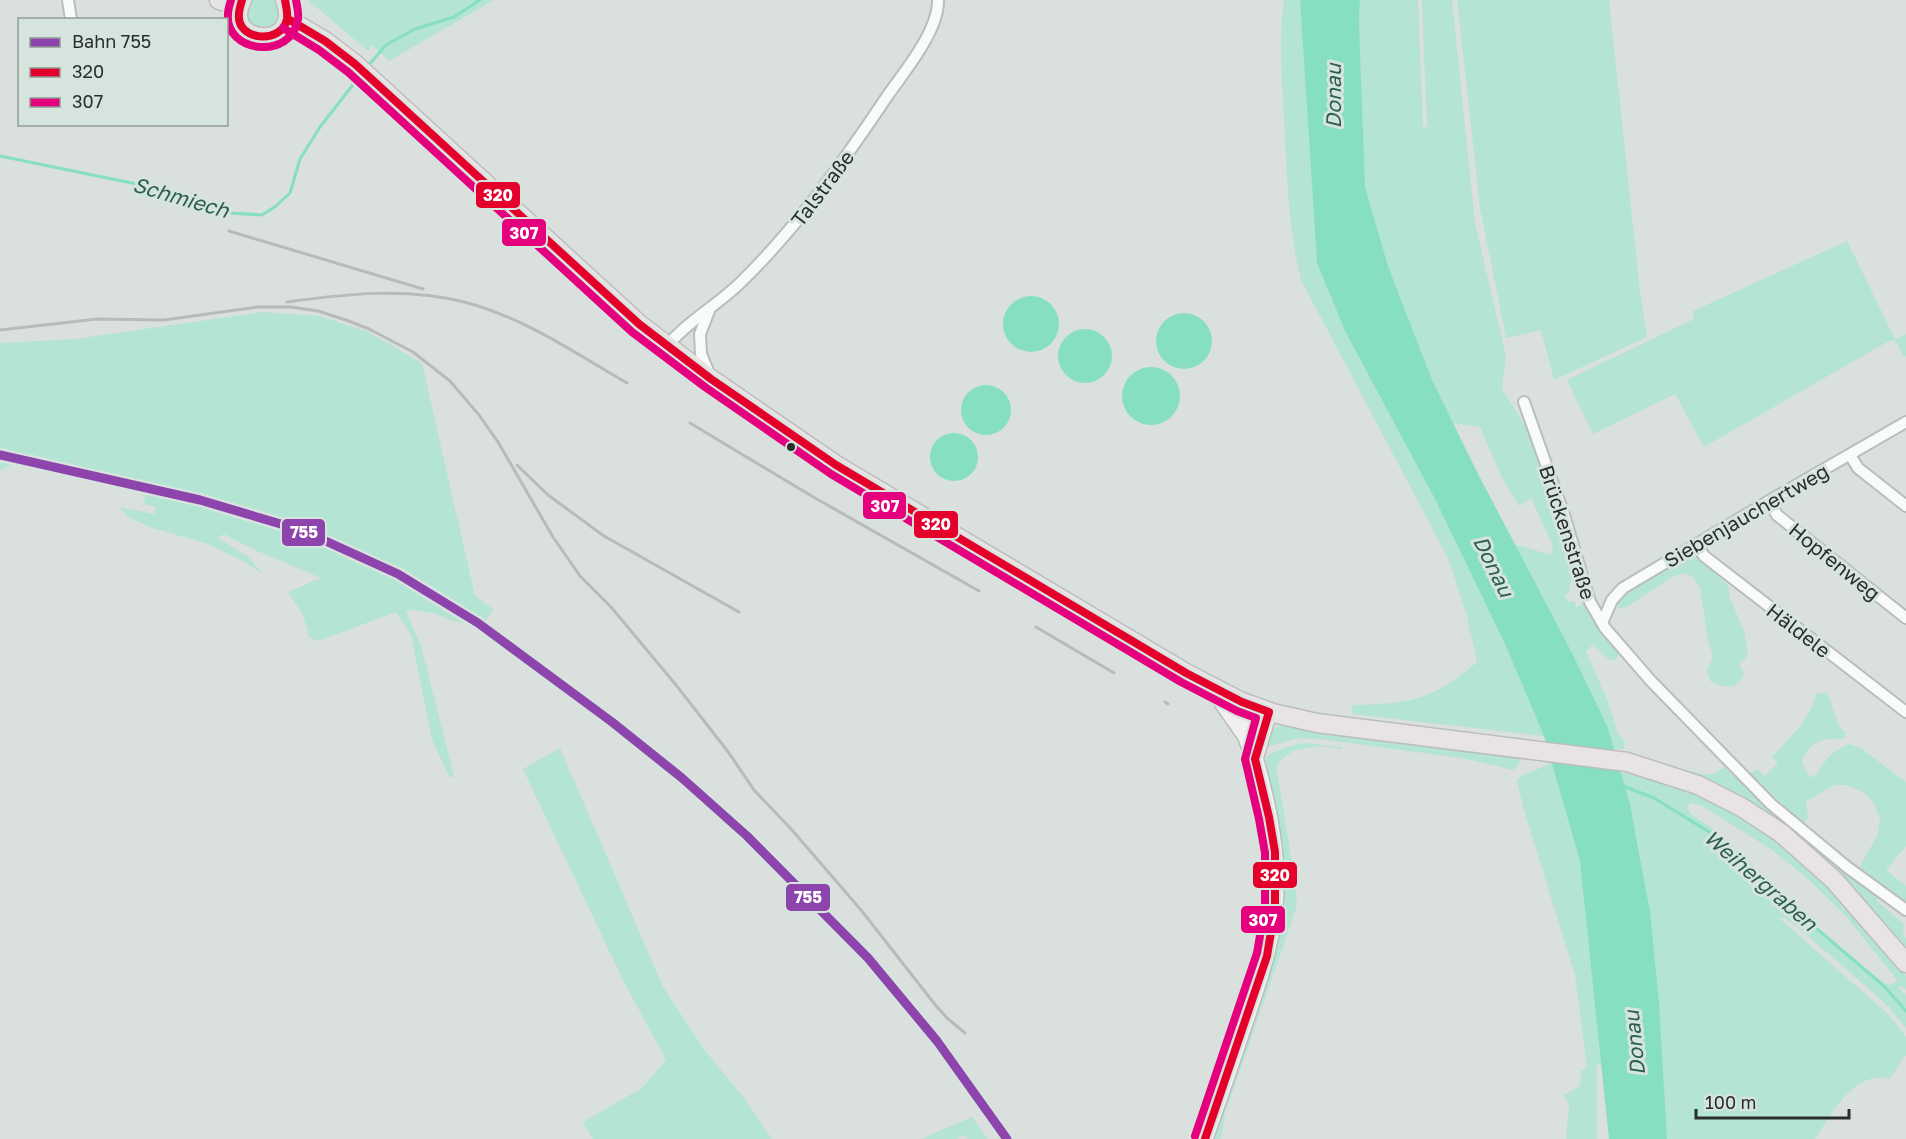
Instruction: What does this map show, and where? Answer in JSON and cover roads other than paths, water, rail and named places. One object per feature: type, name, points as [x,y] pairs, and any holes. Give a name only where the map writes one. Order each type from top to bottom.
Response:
[{"type":"main road","points":[[219,0],[240,3],[238,15],[240,24],[245,31],[261,38],[270,38],[284,27],[288,19],[285,0]]},
{"type":"main road","points":[[288,19],[326,41],[355,64],[592,282],[667,346],[711,379],[836,465],[1186,673],[1210,687],[1265,710],[1317,723],[1342,728],[1627,762],[1698,785],[1743,808],[1781,833],[1834,880],[1906,963]]},
{"type":"main road","points":[[1205,1139],[1267,956],[1272,932],[1276,882],[1275,852],[1255,759],[1246,737],[1210,687]]},
{"type":"main road","points":[[1246,737],[1251,718],[1265,710]]},
{"type":"main road","points":[[1255,759],[1265,710]]},
{"type":"street","points":[[68,0],[71,18]]},
{"type":"street","name":"Talstraße","points":[[667,346],[680,332],[738,286],[769,255],[808,208],[925,42],[939,7],[938,0]]},
{"type":"street","points":[[710,310],[700,334],[700,345],[701,354],[711,379]]},
{"type":"street","name":"Brückenstraße","points":[[1524,402],[1564,515],[1590,602],[1602,623],[1651,681],[1771,804],[1906,910]]},
{"type":"street","name":"Siebenjauchertweg","points":[[1602,623],[1612,600],[1623,588],[1906,422]]},
{"type":"street","points":[[1850,455],[1858,468],[1906,506]]},
{"type":"street","name":"Hopfenweg","points":[[1769,501],[1777,515],[1906,618]]},
{"type":"street","name":"Häldele","points":[[1696,544],[1704,556],[1906,712]]},
{"type":"water","name":"Donau","points":[[1300,0],[1360,0],[1365,187],[1388,266],[1432,380],[1608,728],[1630,804],[1650,912],[1659,1003],[1667,1139],[1609,1139],[1580,861],[1544,736],[1505,644],[1436,501],[1345,331],[1317,263]]},
{"type":"water","points":[[1031,296],[1046,301],[1054,309],[1059,324],[1054,339],[1046,347],[1031,352],[1016,347],[1008,339],[1003,324],[1008,309],[1016,301]]},
{"type":"water","points":[[1184,313],[1195,315],[1204,321],[1210,330],[1212,341],[1210,352],[1204,361],[1195,367],[1184,369],[1173,367],[1164,361],[1158,352],[1156,341],[1158,330],[1164,321],[1173,315]]},
{"type":"water","points":[[1080,329],[1090,329],[1100,333],[1108,341],[1112,356],[1108,371],[1100,379],[1090,383],[1080,383],[1070,379],[1062,371],[1058,361],[1058,351],[1062,341],[1070,333]]},
{"type":"water","points":[[1151,367],[1162,369],[1175,380],[1180,396],[1178,407],[1167,420],[1151,425],[1140,423],[1127,412],[1122,396],[1124,385],[1135,372]]},
{"type":"water","points":[[986,385],[995,387],[1006,396],[1011,410],[1009,419],[1000,430],[986,435],[977,433],[966,424],[961,410],[963,401],[972,390]]},
{"type":"water","points":[[954,433],[971,440],[978,457],[971,474],[954,481],[937,474],[930,457],[937,440]]},
{"type":"waterway","name":"Schmiech","points":[[367,67],[386,45],[415,29],[454,17],[480,0]]},
{"type":"waterway","name":"Schmiech","points":[[0,156],[151,187],[230,213],[262,215],[290,193],[300,159],[320,127],[359,77]]},
{"type":"waterway","name":"Weihergraben","points":[[1623,786],[1654,798],[1719,838],[1790,906],[1883,985],[1906,1011]]},
{"type":"railway","points":[[229,231],[423,289]]},
{"type":"railway","points":[[287,302],[376,293],[442,297],[464,302],[528,326],[627,383]]},
{"type":"railway","points":[[0,330],[97,319],[164,320],[257,307],[291,307],[318,311],[346,320],[413,352],[450,381],[479,415],[498,442],[553,537],[580,576],[611,607],[676,685],[729,753],[754,790],[861,910],[937,1007],[965,1033]]},
{"type":"railway","points":[[690,423],[815,498],[979,591]]},
{"type":"railway","points":[[517,465],[548,495],[604,536],[739,612]]},
{"type":"railway","points":[[1036,627],[1114,673]]},
{"type":"rail line","name":"755","points":[[0,455],[200,500],[284,525],[319,538],[398,574],[478,623],[612,722],[682,778],[747,836],[868,958],[937,1041],[1007,1139]]}]
